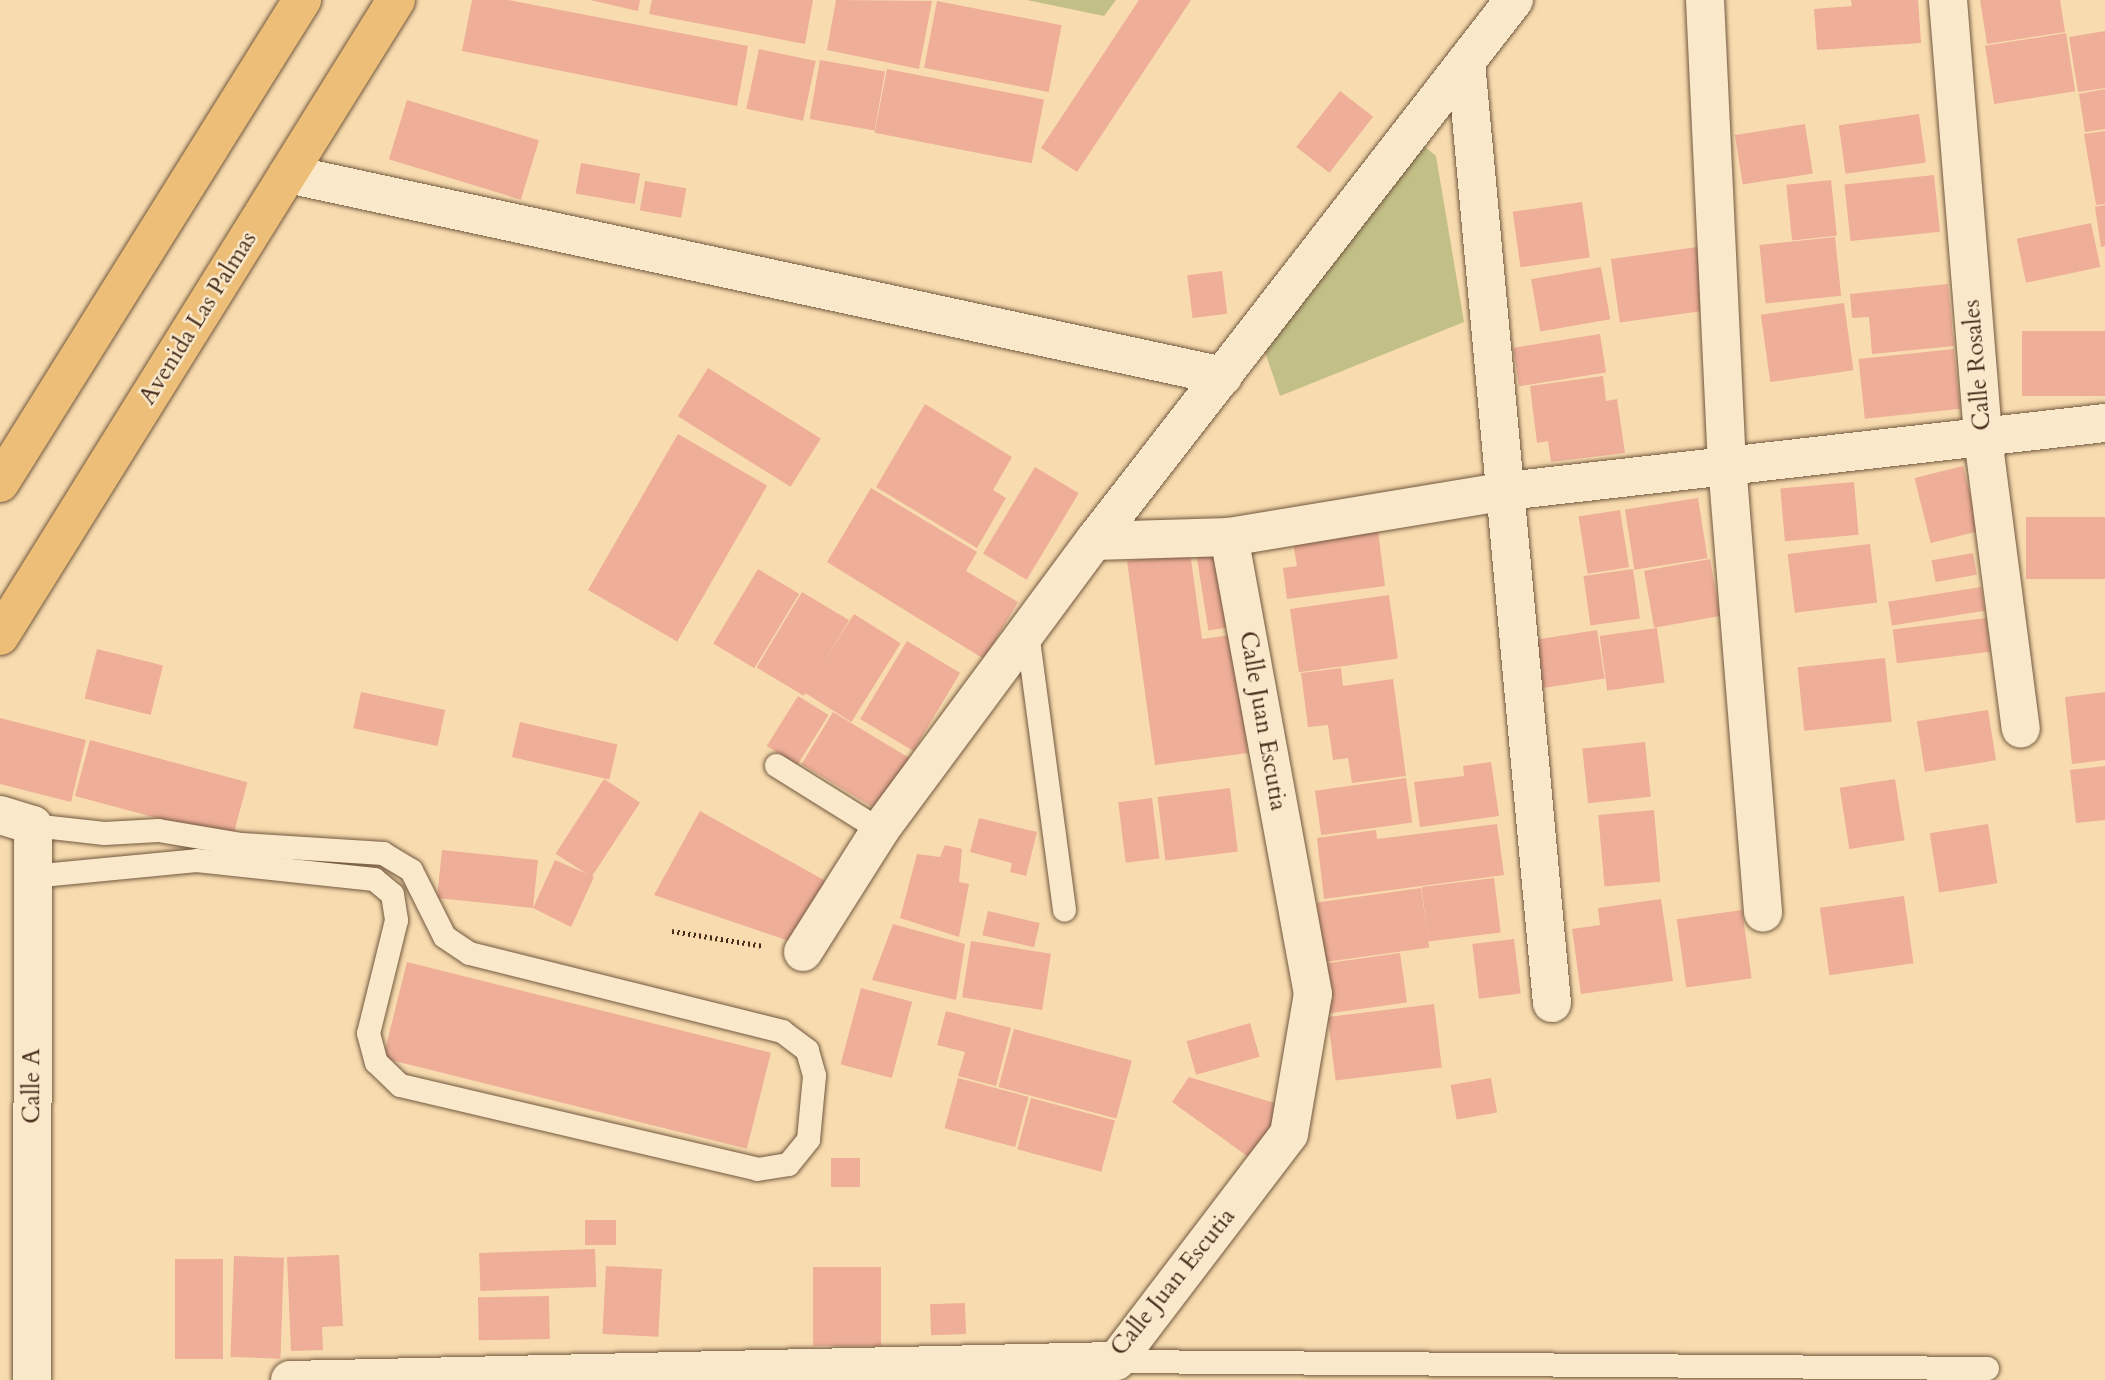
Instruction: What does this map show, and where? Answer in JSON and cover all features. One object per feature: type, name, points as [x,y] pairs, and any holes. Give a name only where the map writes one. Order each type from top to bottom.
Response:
[{"type":"main road","points":[[0,483],[302,0]]},
{"type":"main road","name":"Avenida Las Palmas","points":[[0,636],[396,0]]},
{"type":"street","points":[[803,952],[880,831],[1094,541],[1514,0]]},
{"type":"street","points":[[1705,0],[1727,464],[1763,913]]},
{"type":"street","name":"Calle Rosales","points":[[1948,0],[1983,438],[2021,729]]},
{"type":"street","points":[[1466,62],[1552,1003]]},
{"type":"street","points":[[288,174],[1223,376]]},
{"type":"street","points":[[1094,541],[1229,537],[1507,491],[2105,423]]},
{"type":"street","name":"Calle Juan Escutia","points":[[289,1380],[1107,1371],[1289,1134],[1313,994],[1229,537]]},
{"type":"street","name":"Calle A","points":[[16,820],[32,876],[32,1380]]},
{"type":"lane","points":[[1027,632],[1065,910]]},
{"type":"lane","points":[[776,765],[880,831]]},
{"type":"lane","points":[[16,820],[104,833],[158,830],[241,844],[383,853],[411,870],[444,936],[469,953],[782,1031],[807,1050],[814,1075],[808,1139],[788,1164],[757,1169],[400,1085],[376,1062],[368,1033],[396,920],[392,894],[374,878],[196,860],[32,876]]},
{"type":"lane","points":[[1107,1371],[1987,1367]]},
{"type":"path","points":[[672,931],[803,952]]},
{"type":"shaded area","points":[[1027,0],[1116,0],[1104,16]]},
{"type":"shaded area","points":[[1424,146],[1436,156],[1464,322],[1280,396],[1261,340]]},
{"type":"building","points":[[472,0],[508,0],[748,46],[737,106],[462,51]]},
{"type":"building","points":[[590,0],[640,0],[638,11]]},
{"type":"building","points":[[652,0],[813,0],[805,44],[649,14]]},
{"type":"building","points":[[836,0],[932,1],[919,69],[827,50]]},
{"type":"building","points":[[1139,0],[1191,0],[1077,172],[1041,148]]},
{"type":"building","points":[[1851,0],[1918,0],[1921,43],[1817,50],[1814,9],[1852,6]]},
{"type":"building","points":[[1980,0],[2060,0],[2065,32],[1987,44]]},
{"type":"building","points":[[937,1],[1062,25],[1049,92],[924,68]]},
{"type":"building","points":[[2105,31],[2105,88],[2078,92],[2069,37]]},
{"type":"building","points":[[2066,33],[2075,91],[1994,104],[1985,46]]},
{"type":"building","points":[[759,49],[816,61],[803,121],[746,109]]},
{"type":"building","points":[[820,60],[885,71],[875,131],[810,119]]},
{"type":"building","points":[[887,69],[1044,100],[1032,163],[875,133]]},
{"type":"building","points":[[2105,89],[2105,129],[2085,132],[2079,94]]},
{"type":"building","points":[[1340,91],[1373,117],[1329,173],[1296,147]]},
{"type":"building","points":[[407,100],[539,140],[521,200],[389,159]]},
{"type":"building","points":[[1919,114],[1926,163],[1846,174],[1839,125]]},
{"type":"building","points":[[1805,124],[1813,173],[1743,184],[1735,135]]},
{"type":"building","points":[[2105,131],[2105,204],[2096,205],[2084,134]]},
{"type":"building","points":[[581,163],[640,173],[635,204],[576,194]]},
{"type":"building","points":[[1934,175],[1940,232],[1850,241],[1844,184]]},
{"type":"building","points":[[1831,180],[1837,236],[1792,240],[1786,185]]},
{"type":"building","points":[[645,181],[686,188],[681,218],[640,211]]},
{"type":"building","points":[[1582,202],[1590,257],[1520,267],[1513,212]]},
{"type":"building","points":[[2105,205],[2105,246],[2101,247],[2095,207]]},
{"type":"building","points":[[2091,223],[2100,267],[2026,283],[2017,239]]},
{"type":"building","points":[[1835,237],[1841,296],[1766,304],[1759,245]]},
{"type":"building","points":[[1697,247],[1706,310],[1620,322],[1611,259]]},
{"type":"building","points":[[1601,267],[1610,319],[1540,332],[1531,279]]},
{"type":"building","points":[[1222,271],[1227,314],[1193,318],[1187,275]]},
{"type":"building","points":[[1948,284],[1954,346],[1872,354],[1869,317],[1852,318],[1850,294]]},
{"type":"building","points":[[1844,303],[1853,370],[1770,382],[1761,315]]},
{"type":"building","points":[[2022,331],[2105,331],[2105,396],[2022,396]]},
{"type":"building","points":[[1600,334],[1606,373],[1519,386],[1513,348]]},
{"type":"building","points":[[1954,349],[1960,409],[1865,419],[1859,359]]},
{"type":"building","points":[[708,368],[821,438],[791,487],[678,416]]},
{"type":"building","points":[[1603,376],[1606,401],[1617,399],[1625,453],[1551,462],[1548,441],[1537,443],[1530,386]]},
{"type":"building","points":[[925,404],[1012,457],[993,490],[1006,498],[977,548],[876,487]]},
{"type":"building","points":[[678,434],[767,486],[677,641],[588,590]]},
{"type":"building","points":[[1963,466],[1979,531],[1931,543],[1914,478]]},
{"type":"building","points":[[1035,467],[1079,493],[1027,580],[983,554]]},
{"type":"building","points":[[1854,482],[1859,535],[1785,541],[1780,488]]},
{"type":"building","points":[[871,488],[977,552],[966,571],[1018,602],[984,659],[827,562]]},
{"type":"building","points":[[1698,498],[1708,558],[1634,570],[1625,510]]},
{"type":"building","points":[[1620,510],[1629,567],[1588,574],[1579,517]]},
{"type":"building","points":[[2026,517],[2105,517],[2105,579],[2026,579]]},
{"type":"building","points":[[1378,530],[1385,586],[1287,599],[1283,568],[1297,566],[1293,542]]},
{"type":"building","points":[[1870,544],[1877,603],[1795,613],[1788,554]]},
{"type":"building","points":[[1225,550],[1237,626],[1208,631],[1196,555]]},
{"type":"building","points":[[1190,552],[1202,639],[1231,635],[1248,753],[1155,765],[1127,561]]},
{"type":"building","points":[[1973,553],[1977,575],[1935,582],[1932,560]]},
{"type":"building","points":[[1710,559],[1720,616],[1654,628],[1644,571]]},
{"type":"building","points":[[758,569],[799,594],[754,668],[713,644]]},
{"type":"building","points":[[1633,569],[1640,619],[1590,625],[1583,576]]},
{"type":"building","points":[[1981,587],[1985,611],[1892,625],[1888,602]]},
{"type":"building","points":[[802,592],[849,620],[804,696],[757,667]]},
{"type":"building","points":[[1389,595],[1398,658],[1299,672],[1290,609]]},
{"type":"building","points":[[854,614],[901,643],[851,722],[805,693]]},
{"type":"building","points":[[1986,618],[1990,652],[1897,663],[1893,629]]},
{"type":"building","points":[[1657,628],[1665,682],[1607,691],[1600,636]]},
{"type":"building","points":[[1597,630],[1605,678],[1543,688],[1536,640]]},
{"type":"building","points":[[907,641],[960,673],[913,751],[860,719]]},
{"type":"building","points":[[97,649],[163,665],[151,715],[85,698]]},
{"type":"building","points":[[1885,658],[1892,722],[1804,731],[1797,667]]},
{"type":"building","points":[[1341,668],[1343,686],[1393,679],[1406,776],[1352,783],[1348,758],[1333,760],[1328,725],[1308,727],[1301,673]]},
{"type":"building","points":[[361,692],[445,710],[437,746],[353,728]]},
{"type":"building","points":[[2105,692],[2105,760],[2072,764],[2065,697]]},
{"type":"building","points":[[798,696],[829,715],[797,765],[767,746]]},
{"type":"building","points":[[1988,710],[1996,760],[1925,772],[1917,721]]},
{"type":"building","points":[[833,712],[912,759],[880,812],[802,764]]},
{"type":"building","points":[[0,718],[86,740],[71,802],[0,784]]},
{"type":"building","points":[[520,722],[617,744],[609,780],[512,757]]},
{"type":"building","points":[[90,740],[247,782],[232,838],[75,796]]},
{"type":"building","points":[[1645,742],[1651,797],[1588,803],[1582,749]]},
{"type":"building","points":[[1491,762],[1499,816],[1420,827],[1414,782],[1464,776],[1463,766]]},
{"type":"building","points":[[2105,766],[2105,820],[2076,823],[2070,770]]},
{"type":"building","points":[[1406,778],[1412,823],[1321,835],[1315,791]]},
{"type":"building","points":[[604,779],[640,802],[592,877],[556,854]]},
{"type":"building","points":[[1895,779],[1905,840],[1849,849],[1840,788]]},
{"type":"building","points":[[1230,788],[1238,852],[1165,860],[1158,797]]},
{"type":"building","points":[[1152,798],[1159,859],[1126,863],[1118,802]]},
{"type":"building","points":[[1654,810],[1660,882],[1604,887],[1598,815]]},
{"type":"building","points":[[700,811],[831,884],[798,944],[654,895]]},
{"type":"building","points":[[979,818],[1037,832],[1026,876],[1010,872],[1012,863],[970,852]]},
{"type":"building","points":[[1497,824],[1504,875],[1324,899],[1317,838],[1376,830],[1377,839]]},
{"type":"building","points":[[1988,824],[1997,883],[1939,892],[1930,833]]},
{"type":"building","points":[[945,845],[962,849],[959,882],[969,884],[959,937],[900,918],[917,854],[940,857]]},
{"type":"building","points":[[442,850],[538,860],[533,908],[437,898]]},
{"type":"building","points":[[555,860],[594,877],[571,927],[533,908]]},
{"type":"building","points":[[1494,878],[1501,933],[1428,941],[1422,887]]},
{"type":"building","points":[[1421,888],[1429,947],[1325,962],[1317,903]]},
{"type":"building","points":[[1904,896],[1913,963],[1829,975],[1820,908]]},
{"type":"building","points":[[1661,899],[1673,981],[1581,994],[1572,929],[1600,925],[1598,908]]},
{"type":"building","points":[[1742,910],[1752,978],[1686,988],[1677,919]]},
{"type":"building","points":[[988,911],[1040,923],[1034,947],[982,935]]},
{"type":"building","points":[[893,924],[965,944],[956,1000],[872,980]]},
{"type":"building","points":[[1514,939],[1521,994],[1479,999],[1472,944]]},
{"type":"building","points":[[971,941],[1051,954],[1042,1010],[962,997]]},
{"type":"building","points":[[1400,953],[1407,1003],[1330,1013],[1323,964]]},
{"type":"building","points":[[407,962],[771,1053],[747,1149],[383,1058]]},
{"type":"building","points":[[861,988],[912,1002],[892,1078],[841,1064]]},
{"type":"building","points":[[1434,1004],[1442,1068],[1336,1081],[1328,1017]]},
{"type":"building","points":[[946,1011],[1011,1028],[996,1086],[958,1076],[965,1052],[937,1045]]},
{"type":"building","points":[[1250,1023],[1260,1057],[1196,1075],[1187,1041]]},
{"type":"building","points":[[1014,1029],[1132,1061],[1116,1119],[998,1087]]},
{"type":"building","points":[[1189,1077],[1291,1108],[1254,1161],[1172,1102]]},
{"type":"building","points":[[958,1078],[1029,1097],[1015,1147],[945,1128]]},
{"type":"building","points":[[1491,1078],[1497,1112],[1457,1120],[1451,1085]]},
{"type":"building","points":[[1031,1098],[1115,1121],[1101,1172],[1017,1149]]},
{"type":"building","points":[[831,1158],[860,1158],[860,1187],[831,1187]]},
{"type":"building","points":[[585,1220],[616,1220],[616,1245],[585,1245]]},
{"type":"building","points":[[595,1249],[596,1287],[480,1291],[479,1253]]},
{"type":"building","points":[[339,1255],[343,1326],[322,1327],[323,1350],[291,1351],[287,1257]]},
{"type":"building","points":[[234,1256],[284,1258],[280,1359],[230,1357]]},
{"type":"building","points":[[175,1259],[223,1259],[223,1359],[175,1359]]},
{"type":"building","points":[[606,1266],[662,1269],[658,1337],[602,1334]]},
{"type":"building","points":[[813,1267],[881,1267],[881,1346],[813,1346]]},
{"type":"building","points":[[549,1296],[550,1339],[479,1340],[478,1297]]},
{"type":"building","points":[[965,1303],[966,1334],[931,1335],[930,1304]]}]
